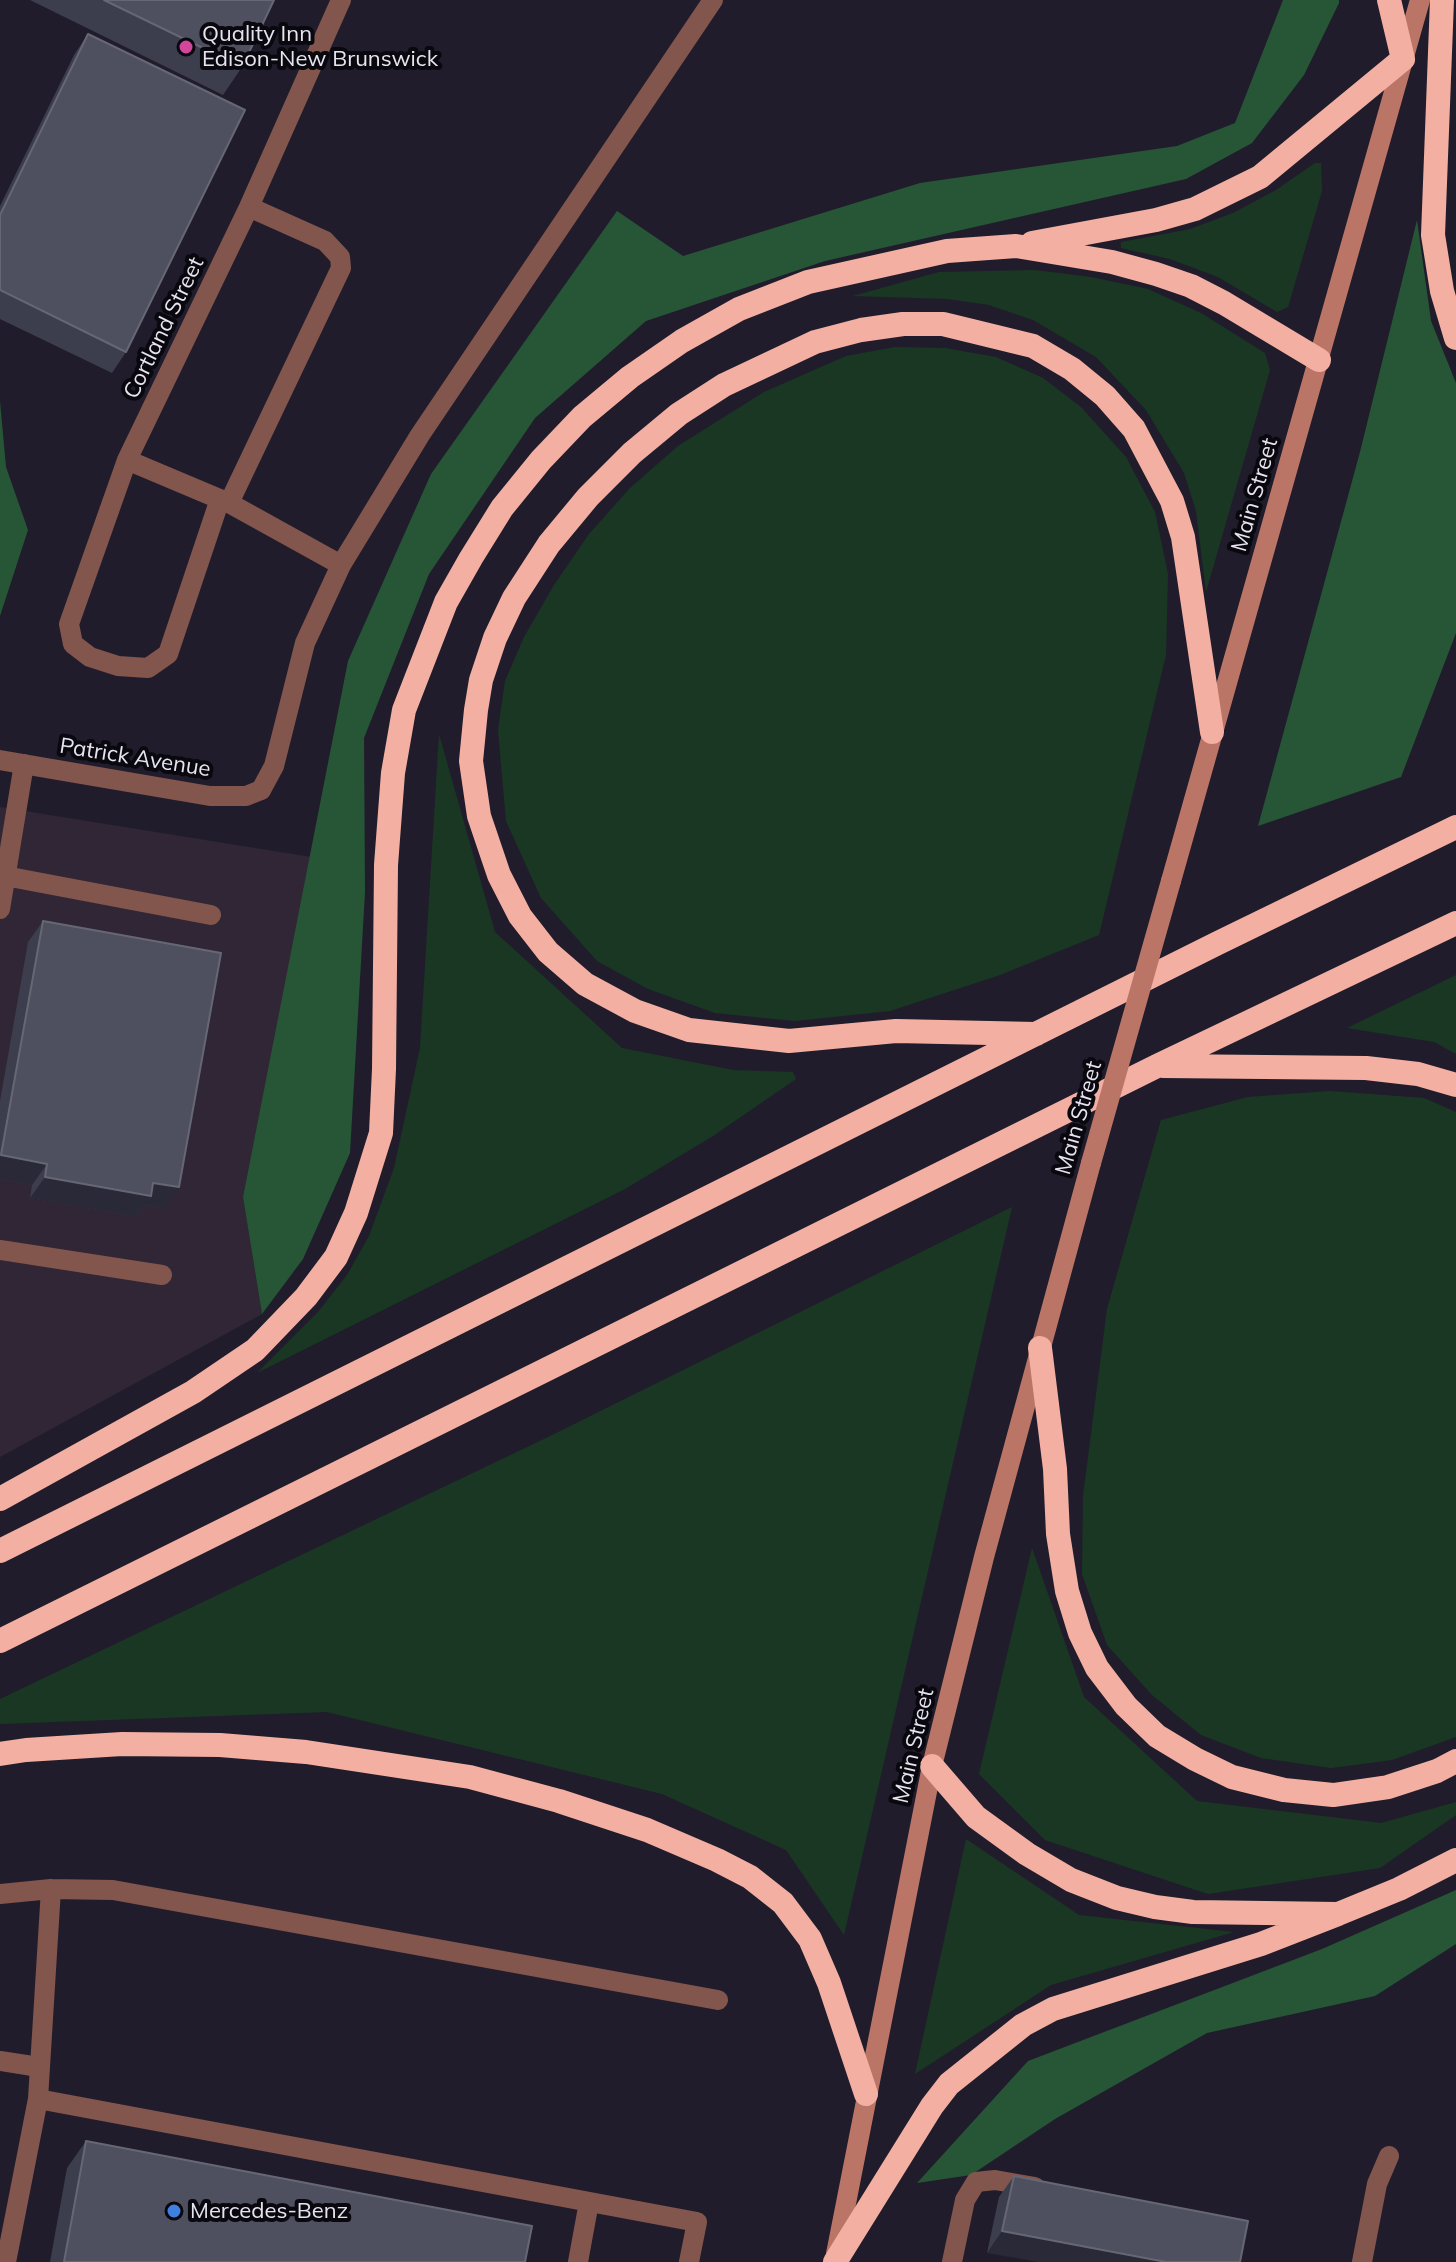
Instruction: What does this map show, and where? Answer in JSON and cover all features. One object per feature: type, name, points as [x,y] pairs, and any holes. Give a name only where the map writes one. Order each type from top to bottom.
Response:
[{"type":"highway","points":[[0,1499],[193,1392],[255,1350],[306,1297],[336,1257],[356,1213],[381,1133],[386,865],[393,773],[404,710],[446,602],[502,508],[541,460],[582,417],[630,377],[682,341],[739,309],[808,282],[947,251],[1016,246],[1098,228],[1156,220],[1195,209],[1234,191],[1284,160],[1403,59],[1389,0]]},
{"type":"highway","points":[[1442,0],[1433,235],[1442,291],[1456,338]]},
{"type":"highway","points":[[1016,246],[1112,262],[1191,286],[1319,360]]},
{"type":"highway","points":[[1036,1034],[896,1031],[789,1041],[703,1032],[635,1011],[585,984],[548,952],[520,916],[499,875],[479,816],[471,761],[476,710],[481,680],[495,638],[514,598],[549,544],[588,497],[632,453],[679,414],[724,385],[815,342],[861,330],[903,324],[943,324],[1033,346],[1072,369],[1105,396],[1134,429],[1172,501],[1183,537],[1212,732]]},
{"type":"highway","points":[[0,1551],[1456,827]]},
{"type":"highway","points":[[0,1641],[1157,1066],[1456,923]]},
{"type":"highway","points":[[1157,1066],[1366,1068],[1418,1074],[1456,1085]]},
{"type":"highway","points":[[1040,1348],[1055,1469],[1058,1534],[1067,1591],[1080,1633],[1097,1668],[1126,1706],[1157,1736],[1195,1759],[1232,1777],[1284,1790],[1333,1795],[1388,1787],[1437,1771],[1456,1761]]},
{"type":"highway","points":[[0,1754],[122,1744],[220,1745],[306,1752],[470,1777],[559,1801],[647,1830],[750,1877],[783,1903],[810,1939],[829,1983],[866,2094]]},
{"type":"highway","points":[[932,1766],[976,1817],[1027,1854],[1071,1880],[1117,1898],[1193,1912],[1338,1914]]},
{"type":"highway","points":[[834,2262],[941,2095],[970,2065],[1023,2025],[1053,2009],[1261,1944],[1399,1889],[1456,1860]]},
{"type":"main road","name":"Main Street","points":[[834,2262],[932,1766],[984,1557],[1091,1163],[1420,0]]},
{"type":"street","name":"Cortland Street","points":[[249,207],[325,241],[340,257],[341,268],[224,501],[168,654],[148,668],[118,666],[90,657],[73,644],[69,624],[127,460],[249,207],[341,0]]},
{"type":"street","points":[[127,460],[224,501],[341,565],[420,435],[713,0]]},
{"type":"street","name":"Patrick Avenue","points":[[0,760],[210,796],[246,796],[261,790],[274,766],[305,643],[341,565]]},
{"type":"street","points":[[0,909],[24,764]]},
{"type":"street","points":[[5,876],[211,915]]},
{"type":"street","points":[[0,1250],[162,1275]]},
{"type":"street","points":[[0,1894],[51,1889],[113,1890],[718,2000]]},
{"type":"street","points":[[6,2262],[38,2099],[51,1889]]},
{"type":"street","points":[[0,2061],[39,2067]]},
{"type":"street","points":[[38,2099],[697,2222],[689,2262]]},
{"type":"street","points":[[1362,2262],[1377,2184],[1389,2156]]},
{"type":"street","points":[[952,2262],[965,2200],[976,2182],[995,2180],[1056,2191]]},
{"type":"street","points":[[578,2262],[589,2202]]},
{"type":"shaded area","points":[[0,807],[311,857],[243,1197],[262,1314],[0,1457]]},
{"type":"green space","points":[[1283,0],[1339,0],[1339,3],[1304,75],[1252,143],[1186,179],[825,261],[646,321],[535,418],[429,574],[364,738],[365,892],[350,1153],[303,1259],[262,1314],[243,1197],[348,661],[431,474],[617,211],[683,256],[920,183],[1177,146],[1235,123]]},
{"type":"green space","points":[[1315,163],[1321,163],[1322,191],[1288,307],[1277,312],[1218,277],[1170,259],[1121,248],[1121,242],[1190,229],[1233,213],[1276,190]]},
{"type":"green space","points":[[1417,220],[1431,321],[1456,383],[1456,633],[1401,777],[1258,826],[1360,452]]},
{"type":"green space","points":[[1035,270],[1148,289],[1201,313],[1265,353],[1270,370],[1206,592],[1196,511],[1184,473],[1146,410],[1096,357],[1033,320],[989,305],[948,299],[853,296],[939,272]]},
{"type":"green space","points":[[895,347],[945,348],[996,357],[1043,378],[1081,407],[1126,457],[1155,512],[1168,574],[1166,655],[1099,935],[1000,975],[890,1011],[795,1021],[715,1013],[648,989],[597,961],[541,898],[506,821],[498,730],[505,681],[524,637],[589,534],[630,488],[678,446],[764,392],[846,356]]},
{"type":"green space","points":[[0,401],[6,467],[28,530],[0,616]]},
{"type":"green space","points":[[439,734],[495,932],[622,1048],[733,1070],[793,1072],[796,1079],[713,1136],[625,1189],[257,1373],[318,1312],[347,1275],[369,1236],[394,1168],[420,1048]]},
{"type":"green space","points":[[1456,975],[1456,1054],[1434,1042],[1347,1028]]},
{"type":"green space","points":[[1330,1091],[1424,1098],[1456,1112],[1456,1737],[1392,1760],[1331,1768],[1261,1758],[1201,1735],[1152,1695],[1107,1645],[1082,1574],[1083,1496],[1107,1309],[1161,1120],[1248,1097]]},
{"type":"green space","points":[[1012,1207],[844,1935],[786,1850],[662,1794],[327,1712],[0,1724],[0,1699],[544,1439]]},
{"type":"green space","points":[[1032,1548],[1084,1697],[1197,1801],[1381,1823],[1456,1802],[1456,1815],[1380,1868],[1208,1894],[1045,1840],[979,1774]]},
{"type":"green space","points":[[966,1839],[1079,1915],[1234,1932],[1051,1985],[915,2074]]},
{"type":"green space","points":[[1456,1890],[1456,1944],[1375,1996],[1207,2033],[1055,2119],[971,2175],[917,2183],[1028,2061],[1322,1949]]},
{"type":"building","points":[[104,0],[274,0],[242,67]]},
{"type":"building","points":[[88,34],[245,110],[126,352],[0,290],[0,215]]},
{"type":"building","points":[[43,921],[221,953],[179,1187],[153,1183],[151,1196],[45,1177],[47,1164],[1,1155]]},
{"type":"building","name":"Mercedes-Benz","points":[[86,2141],[532,2226],[525,2262],[64,2262]]},
{"type":"building","points":[[1014,2176],[1248,2221],[1240,2262],[1166,2262],[1002,2231]]},
{"type":"place","name":"Quality Inn Edison-New Brunswick","points":[[186,47]]},
{"type":"place","name":"Mercedes-Benz","points":[[174,2211]]}]
